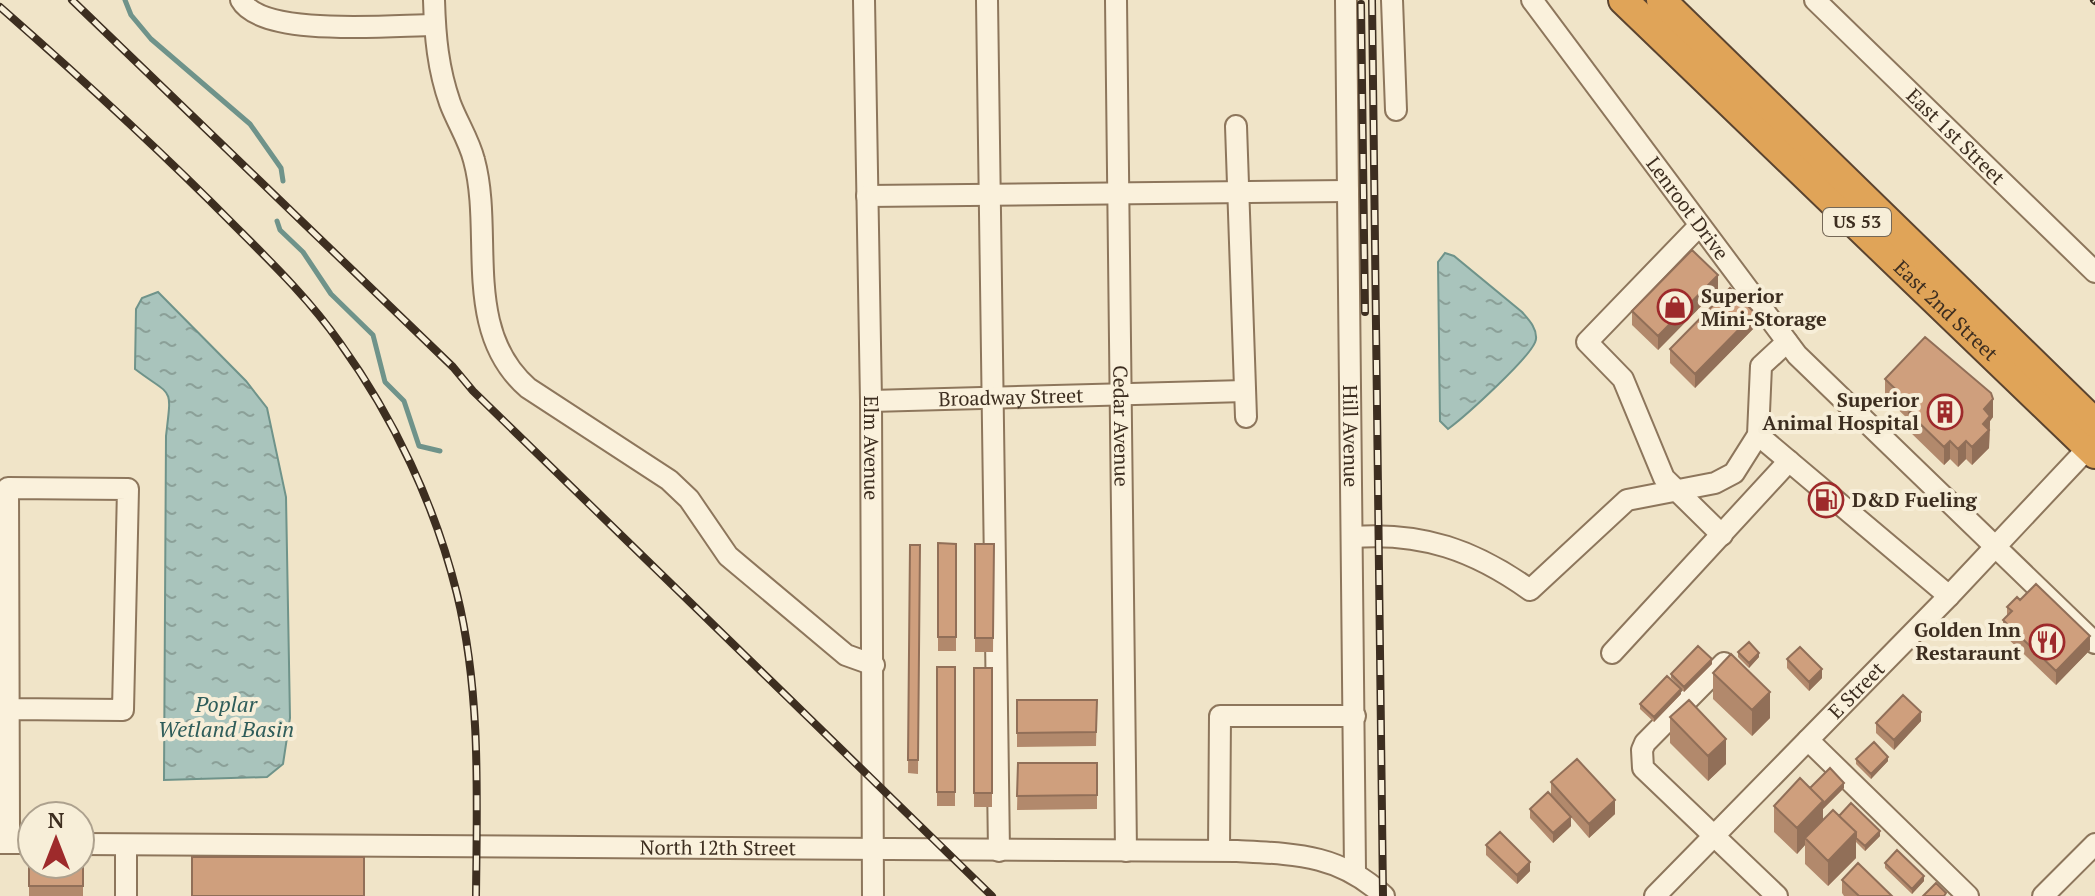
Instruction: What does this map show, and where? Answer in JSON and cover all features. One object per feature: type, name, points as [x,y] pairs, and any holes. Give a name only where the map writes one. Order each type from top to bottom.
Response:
[{"type":"highway","name":"East 2nd Street","points":[[1623,0],[2093,441]]},
{"type":"highway","name":"East 2nd Street","points":[[1661,0],[2093,441]]},
{"type":"street","points":[[241,0],[250,11],[284,23],[435,25]]},
{"type":"street","points":[[434,0],[437,57],[449,100],[474,159],[486,299],[493,336],[510,370],[539,396],[669,480],[689,499],[728,556],[846,655],[874,665]]},
{"type":"street","name":"Elm Avenue","points":[[864,0],[874,665],[873,896]]},
{"type":"street","points":[[987,0],[999,851]]},
{"type":"street","name":"Cedar Avenue","points":[[1116,0],[1126,851]]},
{"type":"street","name":"Hill Avenue","points":[[1346,0],[1355,871]]},
{"type":"street","points":[[1392,0],[1396,110]]},
{"type":"street","name":"Lenroot Drive","points":[[1532,0],[1787,342],[2095,643]]},
{"type":"street","name":"East 1st Street","points":[[1815,0],[2095,272]]},
{"type":"street","points":[[1236,126],[1246,417]]},
{"type":"street","points":[[867,196],[1348,191]]},
{"type":"street","points":[[1699,226],[1587,342],[1623,379],[1657,469],[1673,489],[1722,535]]},
{"type":"street","points":[[1353,537],[1421,538],[1489,564],[1530,590],[1620,504],[1634,497],[1726,479],[1739,467],[1758,435],[1761,366],[1787,342]]},
{"type":"street","name":"Broadway Street","points":[[871,401],[1122,397],[1245,391]]},
{"type":"street","points":[[1758,435],[1949,596]]},
{"type":"street","name":"E Street","points":[[1655,896],[1949,596],[2093,441]]},
{"type":"street","points":[[1612,653],[1789,461]]},
{"type":"street","points":[[4,843],[9,709],[8,488],[128,489],[123,710],[9,709]]},
{"type":"street","points":[[1724,663],[1645,743],[1642,750],[1643,768],[1777,896]]},
{"type":"street","points":[[1219,850],[1220,716],[1355,716]]},
{"type":"street","points":[[1808,740],[1968,896]]},
{"type":"street","name":"North 12th Street","points":[[96,844],[1219,850],[1308,857],[1355,871]]},
{"type":"street","points":[[2043,896],[2095,844]]},
{"type":"street","points":[[126,845],[126,896]]},
{"type":"street","points":[[1355,871],[1384,896]]},
{"type":"water","points":[[1445,253],[1454,256],[1522,312],[1536,335],[1533,347],[1512,371],[1448,429],[1440,421],[1438,262]]},
{"type":"water","name":"Poplar Wetland Basin","points":[[158,292],[246,381],[267,408],[286,497],[290,718],[283,764],[267,777],[164,780],[166,436],[169,400],[163,389],[135,369],[136,309],[142,298]]},
{"type":"building","points":[[1692,250],[1718,275],[1658,336],[1632,311]]},
{"type":"building","points":[[1730,288],[1755,313],[1695,374],[1670,349]]},
{"type":"building","name":"Superior Animal Hospital","points":[[1925,337],[1991,393],[1993,399],[1984,409],[1990,416],[1983,424],[1989,430],[1972,447],[1966,441],[1958,449],[1950,441],[1944,447],[1909,413],[1914,407],[1885,379]]},
{"type":"building","points":[[938,543],[956,544],[956,637],[938,637]]},
{"type":"building","points":[[975,544],[994,544],[993,638],[975,638]]},
{"type":"building","points":[[910,545],[920,545],[918,760],[908,760]]},
{"type":"building","name":"Golden Inn Restaraunt","points":[[2036,584],[2090,636],[2056,671],[2003,620],[2012,611],[2007,607],[2017,597],[2020,600]]},
{"type":"building","points":[[1749,642],[1759,653],[1749,663],[1738,652]]},
{"type":"building","points":[[1698,646],[1712,659],[1684,687],[1671,674]]},
{"type":"building","points":[[1800,647],[1822,669],[1809,682],[1787,659]]},
{"type":"building","points":[[1731,654],[1770,692],[1752,710],[1713,673]]},
{"type":"building","points":[[937,667],[955,667],[955,792],[937,792]]},
{"type":"building","points":[[974,668],[992,668],[992,793],[974,793]]},
{"type":"building","points":[[1667,676],[1681,689],[1654,717],[1640,704]]},
{"type":"building","points":[[1903,695],[1921,712],[1894,740],[1876,723]]},
{"type":"building","points":[[1017,700],[1097,700],[1096,732],[1017,733]]},
{"type":"building","points":[[1689,700],[1726,739],[1708,756],[1670,717]]},
{"type":"building","points":[[1874,742],[1888,757],[1871,774],[1856,759]]},
{"type":"building","points":[[1577,759],[1615,800],[1589,824],[1551,782]]},
{"type":"building","points":[[1018,763],[1097,763],[1097,795],[1017,796]]},
{"type":"building","points":[[1830,768],[1844,783],[1823,804],[1810,788]]},
{"type":"building","points":[[1800,778],[1823,801],[1797,828],[1774,806]]},
{"type":"building","points":[[1548,792],[1571,817],[1553,833],[1530,809]]},
{"type":"building","points":[[1851,803],[1880,831],[1865,846],[1839,816]]},
{"type":"building","points":[[1833,810],[1856,832],[1828,861],[1805,838]]},
{"type":"building","points":[[1500,832],[1530,862],[1517,875],[1486,845]]},
{"type":"building","points":[[1897,850],[1924,876],[1912,889],[1885,863]]},
{"type":"building","points":[[192,857],[364,857],[364,896],[192,896]]},
{"type":"building","points":[[1858,863],[1892,896],[1859,896],[1842,880]]},
{"type":"building","points":[[29,880],[83,880],[83,886],[29,886]]},
{"type":"building","points":[[1936,883],[1946,893],[1944,896],[1923,896]]},
{"type":"waterway","points":[[125,0],[131,15],[151,39],[250,124],[281,168],[283,181]]},
{"type":"waterway","points":[[277,221],[280,230],[303,252],[331,294],[373,335],[385,382],[404,401],[419,446],[440,451]]},
{"type":"railway","points":[[72,0],[453,367],[473,391],[992,896]]},
{"type":"railway","points":[[1372,0],[1383,896]]},
{"type":"railway","points":[[1361,4],[1365,312]]},
{"type":"railway","points":[[0,7],[149,142],[290,282],[340,343],[395,432],[437,528],[465,631],[476,744],[476,896]]},
{"type":"place","name":"Superior Mini-Storage","points":[[1675,307]]},
{"type":"place","name":"Superior Animal Hospital","points":[[1945,412]]},
{"type":"place","name":"D&D Fueling","points":[[1826,500]]},
{"type":"place","name":"Golden Inn Restaraunt","points":[[2047,642]]}]
